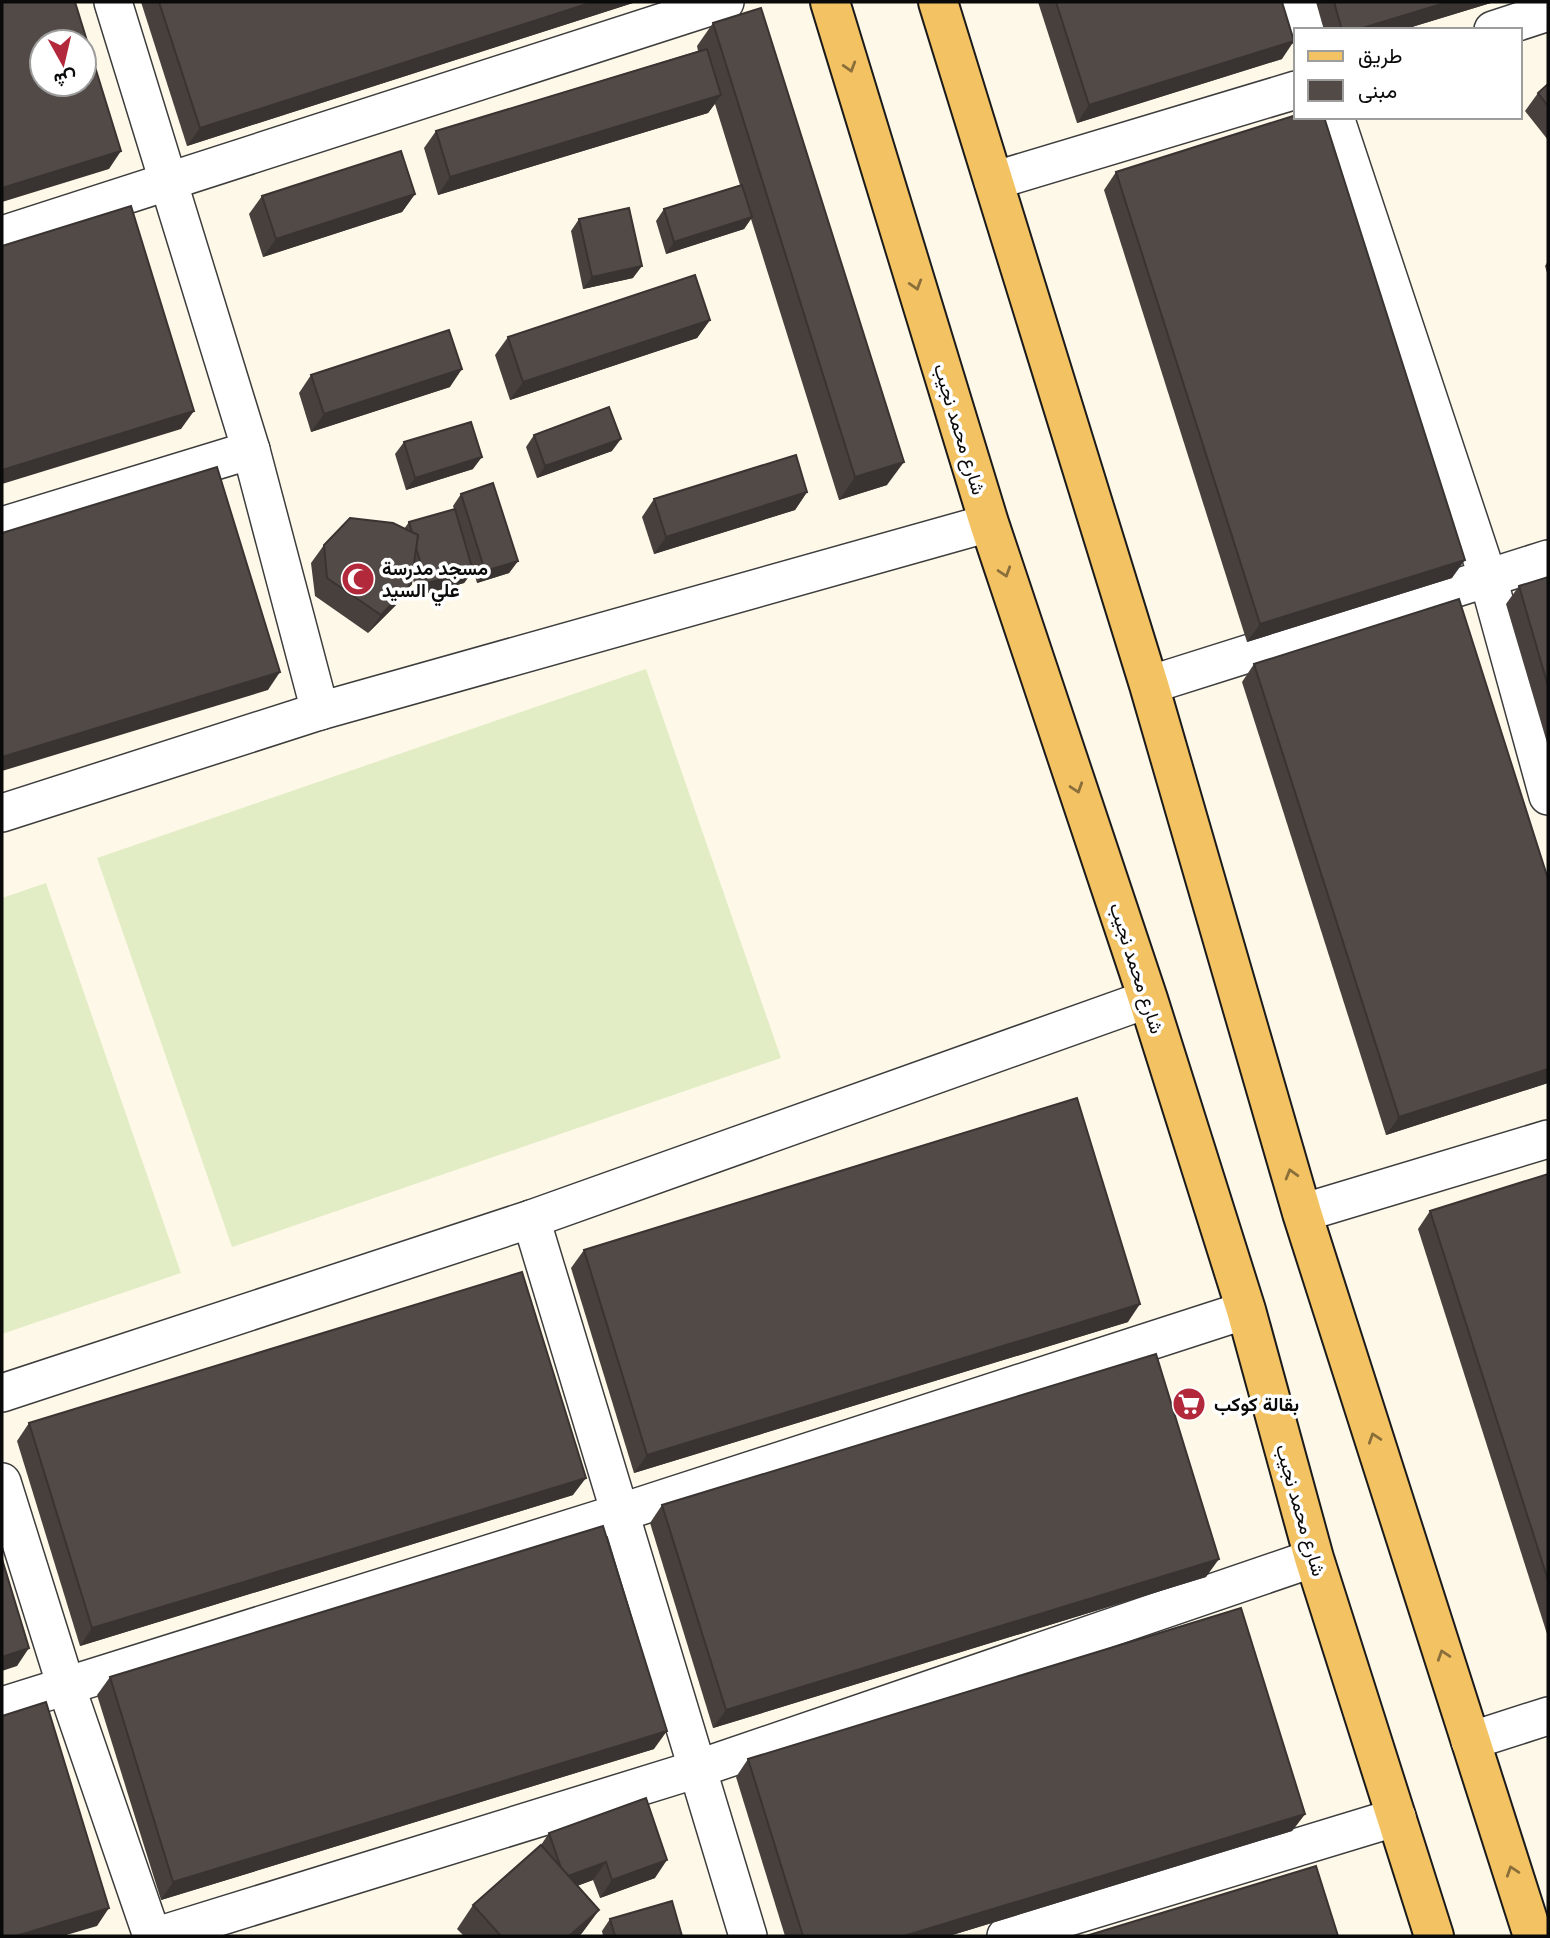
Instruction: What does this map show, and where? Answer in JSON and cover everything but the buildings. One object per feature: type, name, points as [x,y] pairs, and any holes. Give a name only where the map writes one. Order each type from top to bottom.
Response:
[{"type":"main road","name":"شارع محمد نجيب","points":[[830,2],[989,523],[1148,999],[1246,1310],[1314,1558],[1434,1936]]},
{"type":"main road","points":[[938,2],[1149,685],[1302,1213],[1533,1936]]},
{"type":"street","points":[[113,2],[171,182],[251,450],[320,711]]},
{"type":"street","points":[[2,235],[724,2]]},
{"type":"street","points":[[1299,2],[1306,28]]},
{"type":"street","points":[[1499,28],[1548,12]]},
{"type":"street","points":[[993,181],[1294,91]]},
{"type":"street","points":[[1336,119],[1488,578],[1548,796]]},
{"type":"street","points":[[2,526],[251,450]]},
{"type":"street","points":[[2,813],[320,711],[989,523]]},
{"type":"street","points":[[1149,685],[1548,559]]},
{"type":"street","points":[[2,1393],[531,1219],[1148,999]]},
{"type":"street","points":[[1302,1213],[1548,1139]]},
{"type":"street","points":[[531,1219],[748,1936]]},
{"type":"street","points":[[2,1706],[619,1513],[1246,1310]]},
{"type":"street","points":[[2,1482],[66,1686],[152,1936]]},
{"type":"street","points":[[157,1936],[697,1769],[1314,1558]]},
{"type":"street","points":[[1470,1741],[1548,1716]]},
{"type":"street","points":[[1006,1936],[1397,1817]]},
{"type":"green space","points":[[646,669],[781,1058],[232,1247],[97,858]]},
{"type":"green space","points":[[46,883],[181,1273],[2,1334],[2,898]]},
{"type":"place","name":"مسجد مدرسة علي السيد","points":[[358,579]]},
{"type":"place","name":"بقالة كوكب","points":[[1189,1404]]}]
